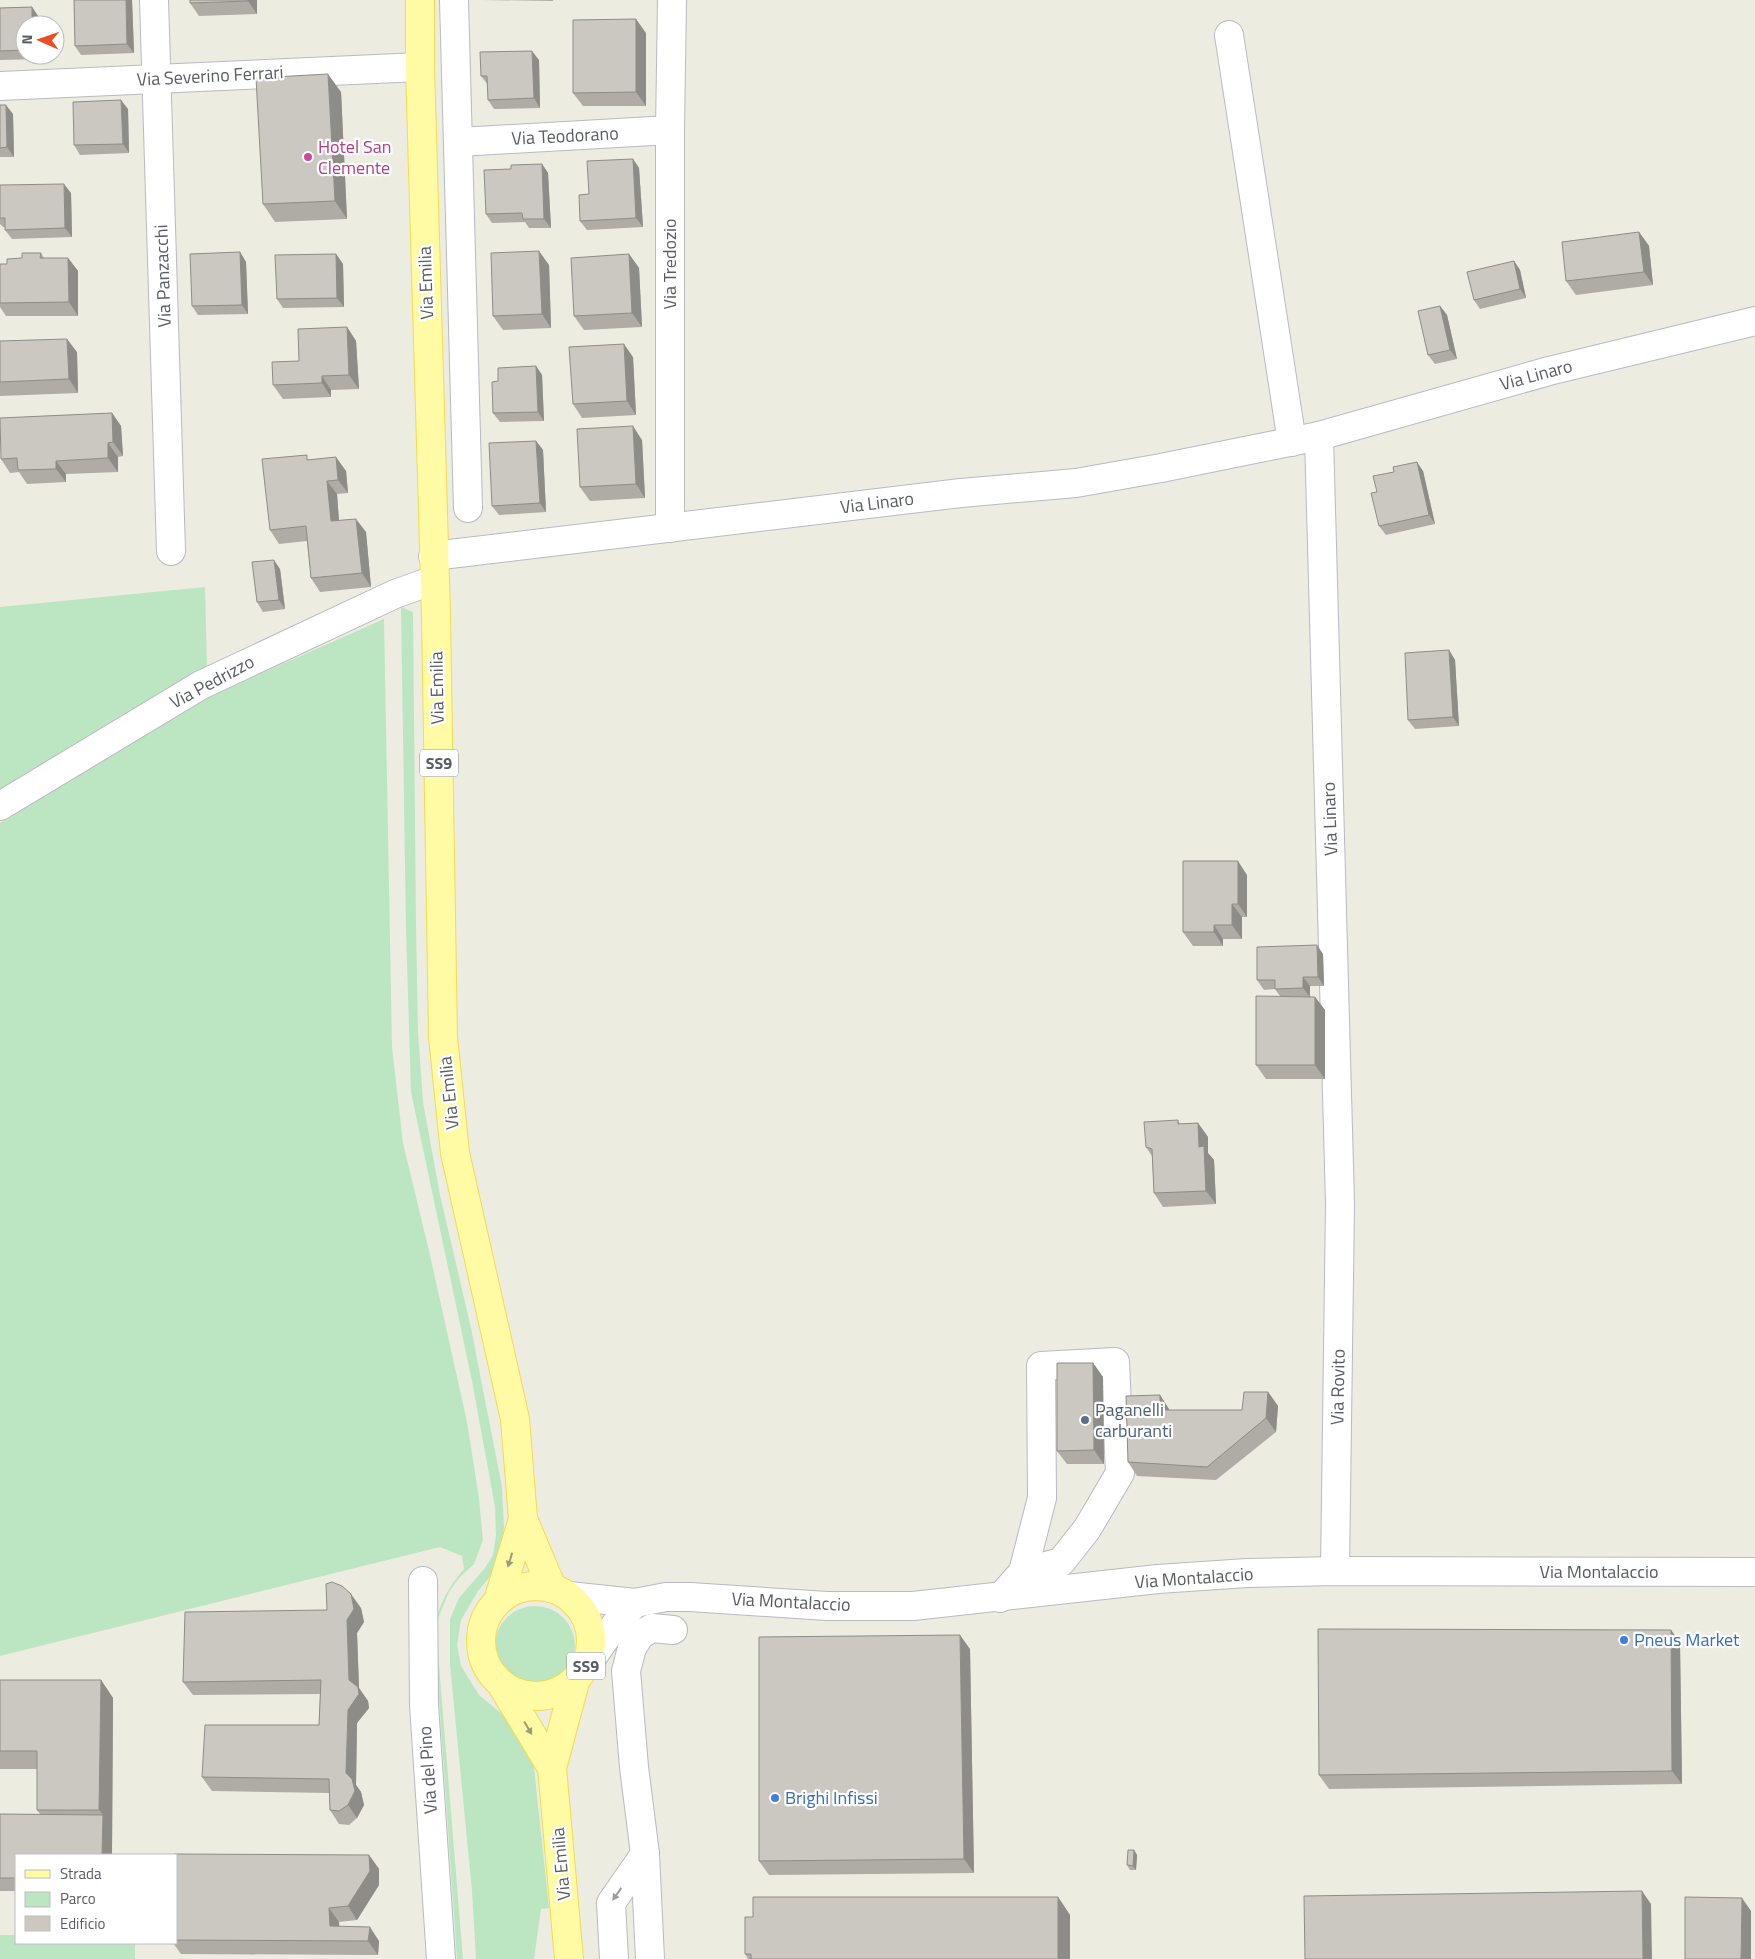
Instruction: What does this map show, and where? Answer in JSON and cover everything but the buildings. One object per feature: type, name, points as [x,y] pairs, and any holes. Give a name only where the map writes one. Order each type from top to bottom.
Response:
[{"type":"main road","name":"Via Emilia","points":[[420,0],[443,1037],[455,1153],[515,1419],[523,1519],[498,1601]]},
{"type":"main road","name":"Via Emilia","points":[[523,1519],[560,1592],[583,1610],[590,1628],[592,1648],[581,1674],[552,1768],[569,1959]]},
{"type":"main road","name":"Via Emilia","points":[[552,1768],[503,1687],[490,1673],[482,1655],[481,1636],[486,1617],[498,1601],[514,1590],[532,1586],[560,1592]]},
{"type":"main road","name":"SS9","points":[[503,1687],[521,1695],[540,1697],[558,1693],[581,1674]]},
{"type":"street","name":"Via Panzacchi","points":[[154,0],[171,552]]},
{"type":"street","name":"Via Emilia","points":[[454,0],[468,508]]},
{"type":"street","name":"Via Tredozio","points":[[670,528],[670,130],[672,0]]},
{"type":"street","points":[[1229,36],[1292,442]]},
{"type":"street","name":"Via Severino Ferrari","points":[[0,86],[420,67]]},
{"type":"street","name":"Via Teodorano","points":[[459,142],[670,130]]},
{"type":"street","name":"Via Linaro","points":[[434,568],[670,528],[961,493],[1076,483],[1319,436],[1550,371],[1755,321]]},
{"type":"street","name":"Via Linaro","points":[[1319,436],[1340,1203]]},
{"type":"street","name":"Via Pedrizzo","points":[[0,806],[201,685],[395,594],[434,568]]},
{"type":"street","name":"Via Rovito","points":[[1335,1571],[1340,1203]]},
{"type":"street","points":[[1000,1598],[1023,1572],[1042,1498],[1042,1366],[1115,1362],[1120,1473],[1087,1529],[1061,1562],[1023,1572]]},
{"type":"street","name":"Via Montalaccio","points":[[560,1592],[635,1603],[666,1598],[690,1597],[827,1606],[913,1606],[1000,1598],[1158,1579],[1247,1573],[1335,1571],[1755,1572]]},
{"type":"street","name":"Via del Pino","points":[[422,1582],[424,1704],[441,1959]]},
{"type":"street","points":[[581,1674],[614,1625],[635,1603]]},
{"type":"street","points":[[650,1959],[645,1854],[634,1767],[626,1671],[632,1648],[640,1635],[652,1628],[673,1630]]},
{"type":"street","points":[[614,1959],[611,1903],[645,1854]]},
{"type":"green space","points":[[205,587],[207,667],[0,794],[0,607]]},
{"type":"green space","points":[[401,607],[413,612],[418,1032],[423,1102],[440,1195],[471,1328],[502,1487],[504,1527],[501,1554],[493,1573],[478,1591],[461,1620],[457,1645],[461,1666],[479,1695],[508,1719],[533,1758],[549,1908],[541,1909],[534,1959],[476,1959],[472,1891],[450,1665],[450,1619],[459,1598],[485,1568],[493,1555],[496,1536],[495,1507],[472,1381],[411,1092],[406,930]]},
{"type":"green space","points":[[384,619],[392,1047],[403,1143],[467,1422],[479,1498],[483,1540],[474,1564],[459,1578],[449,1592],[436,1629],[463,1959],[457,1959],[434,1626],[445,1596],[453,1582],[464,1569],[462,1556],[440,1547],[0,1656],[0,823],[203,699]]},
{"type":"green space","points":[[535,1606],[550,1609],[563,1618],[572,1631],[575,1646],[572,1661],[563,1674],[550,1683],[535,1686],[520,1683],[507,1674],[498,1661],[495,1646],[498,1631],[507,1618],[520,1609]]},
{"type":"green space","points":[[0,1935],[15,1935],[15,1944],[135,1944],[135,1959],[0,1959]]},
{"type":"place","name":"Hotel San Clemente","points":[[308,157]]},
{"type":"place","name":"Paganelli carburanti","points":[[1085,1420]]},
{"type":"place","name":"Pneus Market","points":[[1624,1640]]},
{"type":"place","name":"Brighi Infissi","points":[[775,1798]]}]
